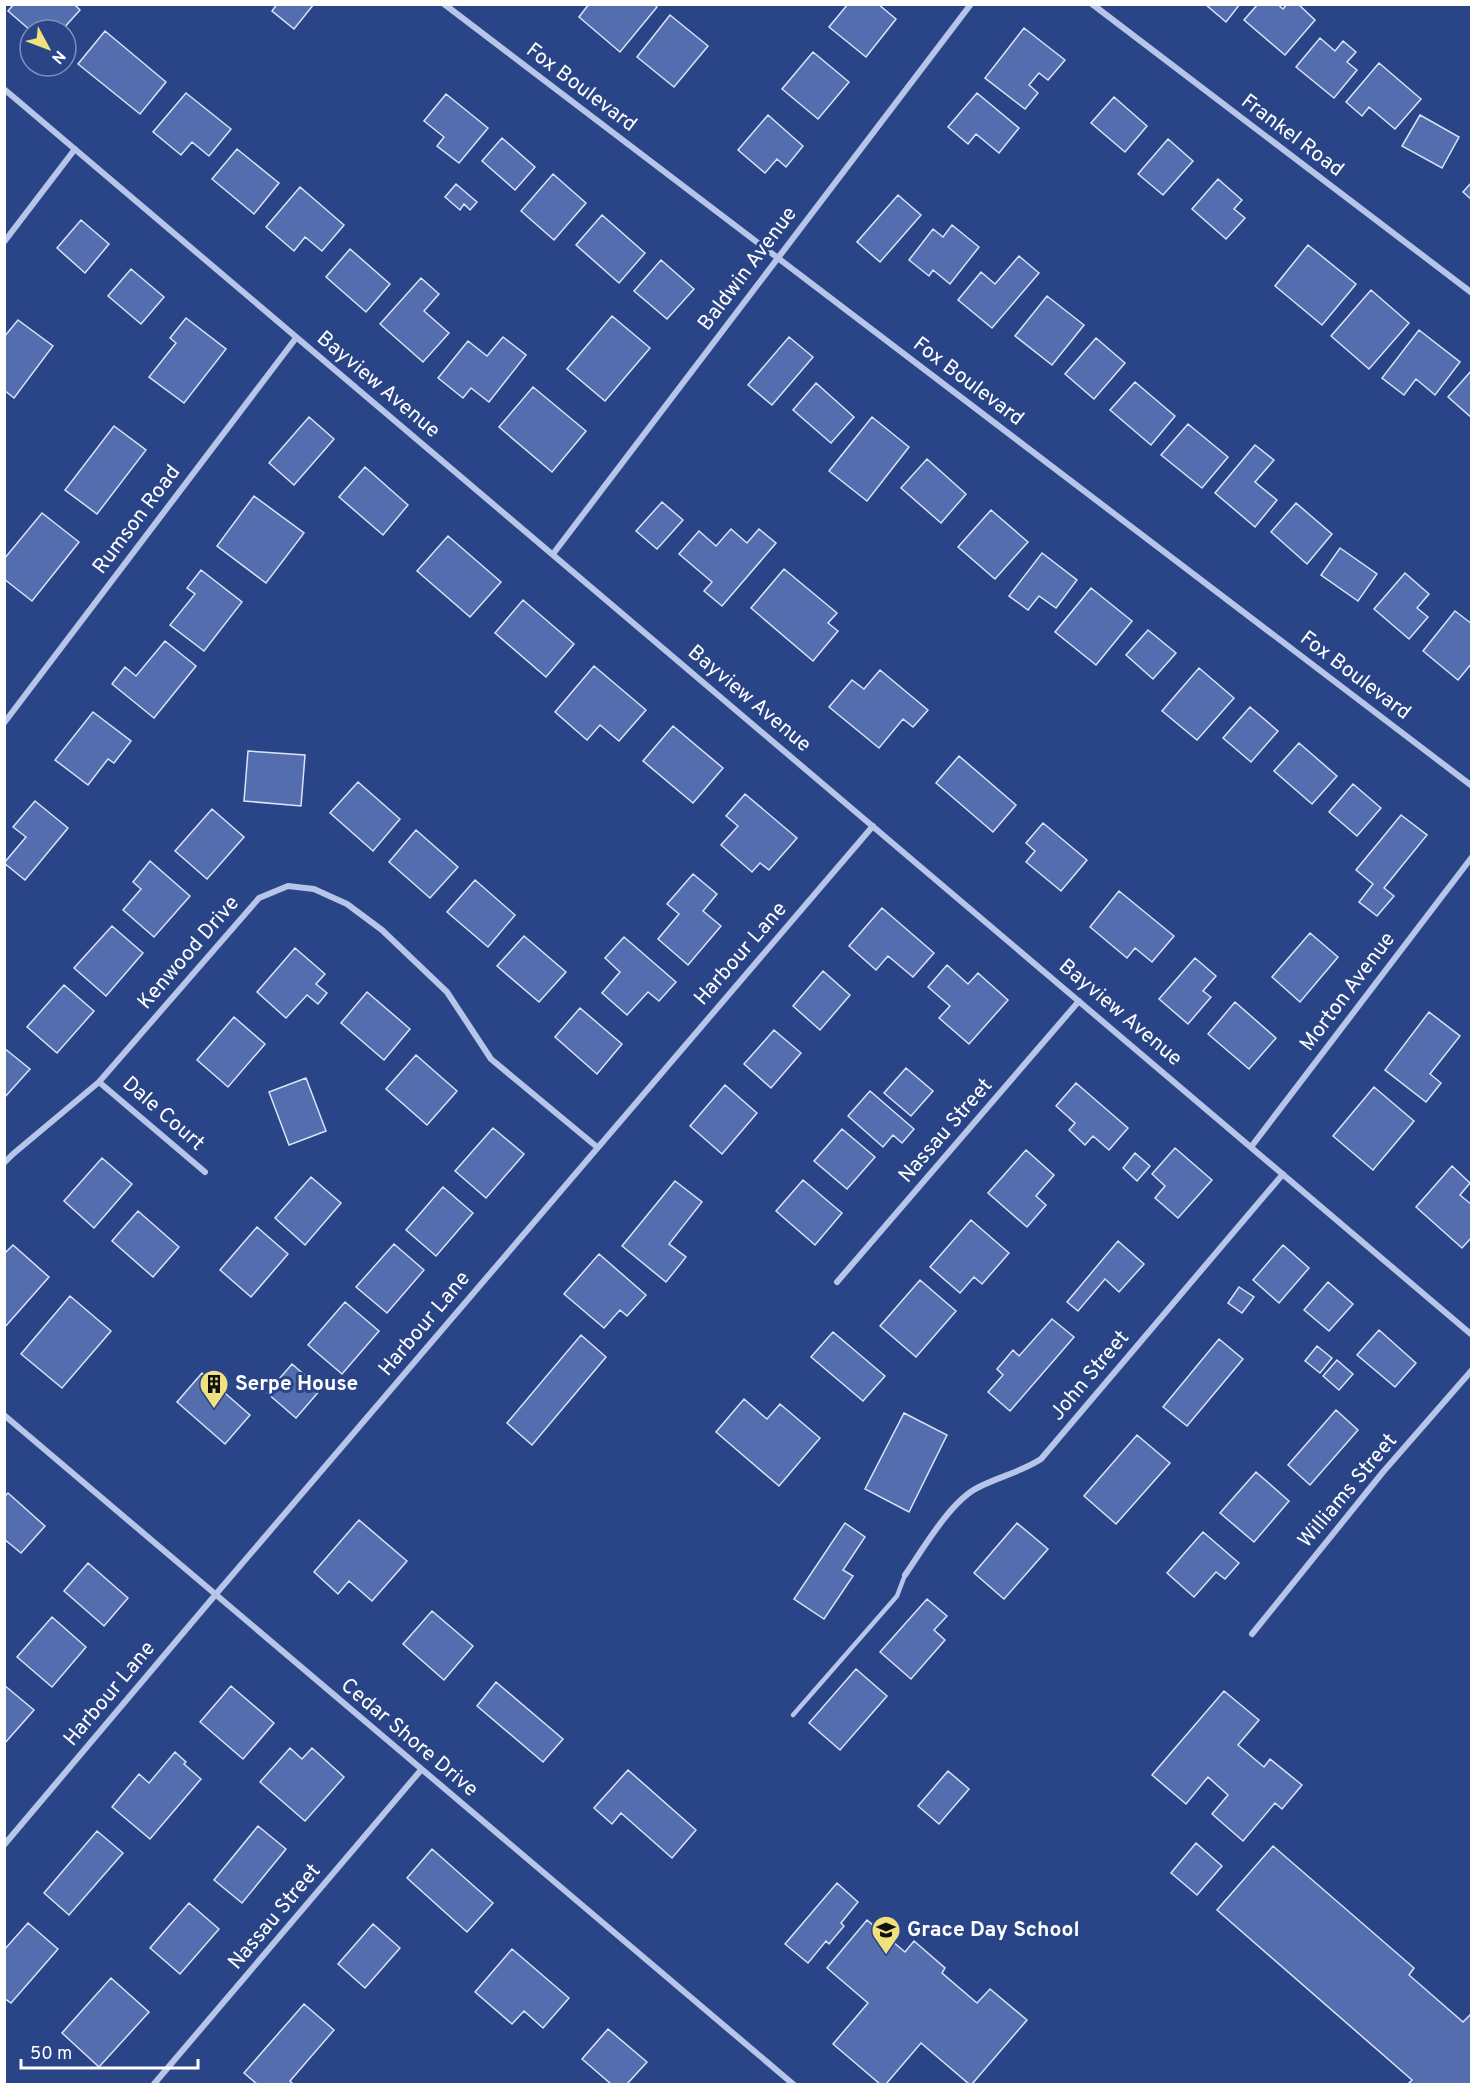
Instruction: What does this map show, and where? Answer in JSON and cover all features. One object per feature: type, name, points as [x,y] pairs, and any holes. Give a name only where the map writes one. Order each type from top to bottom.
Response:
[{"type":"street","name":"Fox Boulevard","points":[[444,4],[1472,786]]},
{"type":"street","name":"Baldwin Avenue","points":[[553,554],[971,4]]},
{"type":"street","name":"Frankel Road","points":[[1092,4],[1472,293]]},
{"type":"street","name":"Bayview Avenue","points":[[4,89],[1472,1335]]},
{"type":"street","points":[[4,242],[75,149]]},
{"type":"street","name":"Rumson Road","points":[[4,723],[296,338]]},
{"type":"street","name":"Harbour Lane","points":[[4,1845],[873,826]]},
{"type":"street","name":"Morton Avenue","points":[[1251,1148],[1472,857]]},
{"type":"street","name":"Kenwood Drive","points":[[4,1163],[99,1082],[259,898],[288,886],[314,889],[347,904],[382,930],[447,992],[491,1059],[597,1147]]},
{"type":"street","name":"Nassau Street","points":[[837,1282],[1080,1001]]},
{"type":"street","name":"Dale Court","points":[[99,1082],[205,1172]]},
{"type":"street","name":"John Street","points":[[905,1575],[944,1520],[966,1496],[976,1488],[1030,1466],[1041,1459],[1283,1174]]},
{"type":"street","name":"Williams Street","points":[[1252,1634],[1383,1472],[1472,1370]]},
{"type":"street","name":"Cedar Shore Drive","points":[[4,1415],[793,2085]]},
{"type":"street","name":"Nassau Street","points":[[154,2085],[422,1770]]},
{"type":"lane","points":[[793,1715],[897,1596],[905,1575]]},
{"type":"building","points":[[14,4],[74,4],[80,10],[73,18],[18,20],[8,11]]},
{"type":"building","points":[[277,4],[314,4],[294,29],[272,11]]},
{"type":"building","points":[[589,4],[654,4],[657,7],[620,52],[579,17]]},
{"type":"building","points":[[848,4],[878,4],[896,19],[866,57],[829,27]]},
{"type":"building","points":[[1205,4],[1240,4],[1226,22]]},
{"type":"building","points":[[1258,4],[1277,4],[1283,9],[1287,4],[1298,4],[1315,20],[1285,55],[1244,20]]},
{"type":"building","points":[[670,15],[708,46],[674,87],[637,57]]},
{"type":"building","points":[[1024,28],[1065,60],[1048,80],[1039,73],[1029,85],[1038,93],[1025,109],[985,78]]},
{"type":"building","points":[[105,31],[166,82],[140,114],[78,64]]},
{"type":"building","points":[[1320,38],[1335,51],[1343,41],[1356,52],[1347,62],[1357,70],[1334,98],[1296,67]]},
{"type":"building","points":[[813,52],[849,82],[818,119],[782,89]]},
{"type":"building","points":[[1379,63],[1421,99],[1395,129],[1369,107],[1362,116],[1346,102]]},
{"type":"building","points":[[186,93],[231,129],[209,156],[192,142],[181,155],[153,132]]},
{"type":"building","points":[[977,93],[1019,128],[999,153],[976,134],[968,144],[948,127]]},
{"type":"building","points":[[446,94],[488,128],[459,163],[437,146],[444,137],[424,121]]},
{"type":"building","points":[[1114,97],[1147,126],[1125,152],[1091,123]]},
{"type":"building","points":[[768,115],[803,146],[786,167],[777,159],[765,173],[738,150]]},
{"type":"building","points":[[1420,115],[1459,137],[1442,168],[1402,146]]},
{"type":"building","points":[[502,138],[535,167],[515,190],[482,161]]},
{"type":"building","points":[[1168,139],[1193,161],[1163,195],[1138,174]]},
{"type":"building","points":[[237,149],[279,183],[254,214],[212,179]]},
{"type":"building","points":[[553,174],[586,203],[554,240],[521,211]]},
{"type":"building","points":[[1218,179],[1242,200],[1234,209],[1245,218],[1226,239],[1192,209]]},
{"type":"building","points":[[1472,182],[1472,200],[1463,192]]},
{"type":"building","points":[[456,184],[477,202],[470,210],[464,204],[460,210],[445,197]]},
{"type":"building","points":[[300,187],[344,225],[322,251],[305,237],[294,251],[266,227]]},
{"type":"building","points":[[898,195],[921,215],[880,262],[857,242]]},
{"type":"building","points":[[602,215],[645,253],[619,283],[576,245]]},
{"type":"building","points":[[81,220],[109,244],[85,273],[57,248]]},
{"type":"building","points":[[952,225],[979,247],[950,284],[933,270],[929,276],[909,260],[933,229],[943,237]]},
{"type":"building","points":[[1308,245],[1356,284],[1322,325],[1275,286]]},
{"type":"building","points":[[350,249],[390,284],[366,312],[326,277]]},
{"type":"building","points":[[1019,256],[1039,273],[992,328],[958,300],[981,272],[995,284]]},
{"type":"building","points":[[661,260],[694,289],[667,319],[634,291]]},
{"type":"building","points":[[131,269],[164,297],[141,324],[108,296]]},
{"type":"building","points":[[421,278],[439,294],[424,311],[449,333],[423,362],[380,324]]},
{"type":"building","points":[[1371,290],[1409,323],[1369,369],[1331,336]]},
{"type":"building","points":[[1047,296],[1084,325],[1052,365],[1015,336]]},
{"type":"building","points":[[612,316],[650,348],[605,401],[567,369]]},
{"type":"building","points":[[186,318],[226,349],[184,403],[149,377],[176,343],[170,338]]},
{"type":"building","points":[[18,320],[53,346],[14,398],[4,390],[4,337]]},
{"type":"building","points":[[1419,330],[1460,362],[1435,395],[1416,379],[1404,395],[1382,378]]},
{"type":"building","points":[[503,337],[526,355],[489,402],[471,388],[463,398],[438,378],[468,341],[487,356]]},
{"type":"building","points":[[789,337],[813,357],[772,405],[748,385]]},
{"type":"building","points":[[1096,338],[1125,363],[1094,399],[1065,374]]},
{"type":"building","points":[[1472,370],[1472,418],[1448,397]]},
{"type":"building","points":[[1135,382],[1175,416],[1151,445],[1110,410]]},
{"type":"building","points":[[816,383],[854,417],[831,443],[793,410]]},
{"type":"building","points":[[533,387],[586,431],[552,472],[499,427]]},
{"type":"building","points":[[309,417],[334,439],[294,485],[269,463]]},
{"type":"building","points":[[872,417],[909,447],[867,501],[829,471]]},
{"type":"building","points":[[1188,424],[1228,457],[1202,488],[1161,455]]},
{"type":"building","points":[[114,426],[146,450],[97,514],[65,490]]},
{"type":"building","points":[[1255,445],[1274,460],[1255,482],[1277,500],[1255,527],[1215,493]]},
{"type":"building","points":[[927,459],[966,494],[941,523],[901,488]]},
{"type":"building","points":[[365,467],[408,505],[383,535],[339,497]]},
{"type":"building","points":[[254,496],[304,533],[266,583],[217,546]]},
{"type":"building","points":[[662,502],[683,520],[657,549],[636,531]]},
{"type":"building","points":[[1296,503],[1332,534],[1307,564],[1271,532]]},
{"type":"building","points":[[991,510],[1028,542],[995,579],[958,547]]},
{"type":"building","points":[[42,513],[79,542],[32,601],[4,579],[4,559]]},
{"type":"building","points":[[731,529],[747,543],[759,529],[776,543],[722,606],[704,591],[712,582],[679,554],[699,531],[716,546]]},
{"type":"building","points":[[448,536],[501,582],[470,617],[417,571]]},
{"type":"building","points":[[1340,548],[1377,574],[1358,601],[1321,575]]},
{"type":"building","points":[[1042,553],[1077,580],[1056,608],[1039,596],[1028,610],[1009,596]]},
{"type":"building","points":[[784,569],[837,613],[828,623],[838,631],[813,661],[751,608]]},
{"type":"building","points":[[201,570],[242,602],[204,651],[170,625],[195,594],[187,588]]},
{"type":"building","points":[[1405,573],[1429,594],[1417,608],[1428,617],[1409,639],[1374,609]]},
{"type":"building","points":[[1091,588],[1132,621],[1096,665],[1055,632]]},
{"type":"building","points":[[523,600],[574,644],[546,677],[495,633]]},
{"type":"building","points":[[1455,611],[1472,624],[1472,663],[1458,680],[1423,651]]},
{"type":"building","points":[[1148,630],[1176,653],[1153,679],[1126,655]]},
{"type":"building","points":[[165,641],[196,666],[154,718],[112,684],[125,667],[136,676]]},
{"type":"building","points":[[594,666],[646,710],[619,741],[600,725],[587,740],[555,712]]},
{"type":"building","points":[[1199,668],[1234,698],[1197,740],[1162,711]]},
{"type":"building","points":[[880,670],[928,710],[913,727],[903,719],[879,748],[829,707],[852,680],[864,689]]},
{"type":"building","points":[[1250,707],[1278,731],[1251,762],[1223,738]]},
{"type":"building","points":[[93,712],[131,741],[114,763],[108,759],[88,785],[55,760]]},
{"type":"building","points":[[673,726],[723,768],[693,803],[643,761]]},
{"type":"building","points":[[1299,743],[1337,776],[1312,804],[1274,771]]},
{"type":"building","points":[[248,751],[305,755],[301,806],[244,801]]},
{"type":"building","points":[[959,756],[1016,805],[993,832],[936,783]]},
{"type":"building","points":[[358,782],[400,819],[373,851],[330,813]]},
{"type":"building","points":[[1353,784],[1381,808],[1357,836],[1329,812]]},
{"type":"building","points":[[745,794],[797,838],[769,870],[760,863],[752,872],[721,845],[738,826],[726,816]]},
{"type":"building","points":[[35,801],[68,828],[25,880],[4,863],[26,837],[13,827]]},
{"type":"building","points":[[212,809],[244,837],[207,879],[175,851]]},
{"type":"building","points":[[1401,815],[1427,835],[1384,888],[1394,896],[1377,916],[1359,902],[1373,884],[1356,870]]},
{"type":"building","points":[[1043,823],[1087,860],[1061,891],[1026,862],[1035,851],[1026,843]]},
{"type":"building","points":[[416,830],[458,867],[430,898],[389,862]]},
{"type":"building","points":[[150,861],[190,896],[154,937],[123,910],[141,889],[133,882]]},
{"type":"building","points":[[693,874],[717,894],[703,911],[721,926],[688,965],[658,939],[679,914],[667,904]]},
{"type":"building","points":[[475,880],[515,915],[488,947],[447,912]]},
{"type":"building","points":[[1119,891],[1174,936],[1152,962],[1135,948],[1127,958],[1090,927]]},
{"type":"building","points":[[882,908],[934,953],[913,977],[888,956],[876,970],[849,946]]},
{"type":"building","points":[[112,926],[143,953],[106,996],[74,968]]},
{"type":"building","points":[[1310,933],[1338,957],[1300,1002],[1272,977]]},
{"type":"building","points":[[524,936],[566,972],[539,1002],[497,966]]},
{"type":"building","points":[[624,937],[676,982],[659,1001],[648,992],[627,1015],[602,993],[620,972],[605,958]]},
{"type":"building","points":[[295,948],[325,974],[316,984],[327,993],[318,1004],[307,995],[286,1018],[257,992]]},
{"type":"building","points":[[1195,958],[1216,976],[1203,991],[1211,997],[1188,1024],[1159,999]]},
{"type":"building","points":[[947,965],[968,984],[978,973],[1008,1000],[969,1044],[939,1018],[950,1006],[928,987]]},
{"type":"building","points":[[823,971],[850,995],[820,1030],[793,1006]]},
{"type":"building","points":[[64,985],[94,1011],[57,1053],[27,1027]]},
{"type":"building","points":[[367,992],[410,1029],[384,1060],[341,1023]]},
{"type":"building","points":[[1235,1002],[1276,1038],[1249,1069],[1208,1034]]},
{"type":"building","points":[[580,1008],[622,1044],[597,1074],[555,1037]]},
{"type":"building","points":[[1429,1012],[1460,1036],[1430,1074],[1441,1083],[1426,1102],[1385,1070]]},
{"type":"building","points":[[234,1017],[265,1044],[228,1087],[197,1060]]},
{"type":"building","points":[[774,1030],[801,1053],[771,1088],[744,1064]]},
{"type":"building","points":[[4,1048],[30,1069],[4,1098]]},
{"type":"building","points":[[416,1055],[457,1091],[427,1125],[386,1089]]},
{"type":"building","points":[[906,1068],[933,1091],[911,1116],[884,1093]]},
{"type":"building","points":[[306,1078],[326,1131],[289,1145],[269,1092]]},
{"type":"building","points":[[1076,1083],[1128,1128],[1109,1150],[1093,1136],[1085,1145],[1069,1130],[1075,1123],[1056,1106]]},
{"type":"building","points":[[725,1085],[757,1113],[722,1154],[690,1126]]},
{"type":"building","points":[[1374,1087],[1414,1121],[1373,1170],[1333,1136]]},
{"type":"building","points":[[870,1091],[914,1129],[902,1143],[893,1135],[883,1147],[848,1116]]},
{"type":"building","points":[[493,1128],[524,1154],[486,1198],[455,1171]]},
{"type":"building","points":[[842,1129],[875,1157],[847,1189],[814,1161]]},
{"type":"building","points":[[1175,1148],[1212,1180],[1178,1218],[1155,1198],[1165,1186],[1152,1174]]},
{"type":"building","points":[[1026,1150],[1054,1175],[1036,1196],[1046,1205],[1027,1227],[988,1193]]},
{"type":"building","points":[[1135,1153],[1150,1166],[1137,1181],[1123,1168]]},
{"type":"building","points":[[102,1158],[132,1184],[94,1228],[64,1201]]},
{"type":"building","points":[[1452,1166],[1470,1183],[1460,1195],[1472,1205],[1472,1237],[1462,1248],[1416,1207]]},
{"type":"building","points":[[311,1177],[341,1203],[305,1245],[275,1218]]},
{"type":"building","points":[[803,1180],[842,1213],[815,1245],[776,1211]]},
{"type":"building","points":[[675,1181],[702,1202],[669,1244],[686,1257],[666,1282],[622,1246]]},
{"type":"building","points":[[443,1187],[473,1213],[436,1256],[406,1230]]},
{"type":"building","points":[[138,1211],[179,1247],[153,1277],[112,1241]]},
{"type":"building","points":[[971,1220],[1009,1253],[982,1284],[974,1277],[960,1293],[930,1267]]},
{"type":"building","points":[[257,1227],[288,1254],[251,1297],[220,1270]]},
{"type":"building","points":[[1118,1241],[1144,1264],[1119,1292],[1105,1279],[1078,1311],[1067,1302]]},
{"type":"building","points":[[394,1244],[424,1270],[387,1313],[356,1287]]},
{"type":"building","points":[[13,1245],[49,1277],[4,1328],[4,1254]]},
{"type":"building","points":[[1283,1245],[1309,1268],[1279,1303],[1253,1280]]},
{"type":"building","points":[[599,1254],[646,1295],[627,1316],[620,1310],[604,1328],[564,1294]]},
{"type":"building","points":[[920,1280],[956,1311],[916,1357],[880,1326]]},
{"type":"building","points":[[1328,1282],[1353,1304],[1329,1331],[1304,1310]]},
{"type":"building","points":[[1239,1287],[1254,1297],[1242,1313],[1228,1303]]},
{"type":"building","points":[[70,1296],[111,1331],[62,1388],[21,1354]]},
{"type":"building","points":[[345,1302],[379,1331],[342,1374],[308,1345]]},
{"type":"building","points":[[1052,1319],[1074,1337],[1010,1411],[988,1392],[1003,1375],[997,1369],[1013,1350],[1019,1356]]},
{"type":"building","points":[[1379,1330],[1416,1363],[1395,1387],[1357,1355]]},
{"type":"building","points":[[833,1332],[885,1376],[863,1401],[811,1357]]},
{"type":"building","points":[[581,1335],[606,1357],[532,1445],[507,1423]]},
{"type":"building","points":[[1219,1339],[1243,1359],[1187,1426],[1163,1407]]},
{"type":"building","points":[[1317,1346],[1332,1358],[1320,1373],[1305,1361]]},
{"type":"building","points":[[1337,1360],[1353,1374],[1339,1390],[1323,1376]]},
{"type":"building","points":[[292,1364],[321,1389],[296,1418],[267,1393]]},
{"type":"building","name":"Serpe House","points":[[202,1373],[250,1415],[225,1444],[177,1402]]},
{"type":"building","points":[[744,1399],[767,1419],[780,1404],[820,1438],[779,1486],[716,1432]]},
{"type":"building","points":[[1336,1410],[1358,1430],[1310,1485],[1288,1465]]},
{"type":"building","points":[[904,1413],[947,1435],[909,1512],[865,1489]]},
{"type":"building","points":[[1137,1435],[1170,1463],[1116,1524],[1084,1496]]},
{"type":"building","points":[[1256,1472],[1289,1501],[1254,1542],[1220,1513]]},
{"type":"building","points":[[8,1493],[45,1526],[21,1553],[4,1539],[4,1497]]},
{"type":"building","points":[[359,1520],[407,1561],[372,1601],[349,1581],[338,1594],[314,1572]]},
{"type":"building","points":[[845,1523],[865,1537],[843,1570],[853,1576],[824,1619],[794,1599]]},
{"type":"building","points":[[1017,1523],[1048,1549],[1004,1599],[974,1573]]},
{"type":"building","points":[[1203,1532],[1239,1563],[1225,1579],[1216,1572],[1194,1597],[1167,1573]]},
{"type":"building","points":[[88,1563],[128,1598],[104,1626],[64,1591]]},
{"type":"building","points":[[927,1599],[947,1616],[934,1630],[945,1640],[911,1679],[880,1652]]},
{"type":"building","points":[[432,1611],[473,1646],[444,1680],[403,1644]]},
{"type":"building","points":[[52,1617],[86,1647],[52,1687],[17,1657]]},
{"type":"building","points":[[856,1669],[887,1696],[840,1750],[809,1723]]},
{"type":"building","points":[[496,1682],[563,1739],[543,1762],[477,1706]]},
{"type":"building","points":[[4,1685],[34,1710],[4,1744]]},
{"type":"building","points":[[231,1686],[274,1723],[243,1759],[200,1722]]},
{"type":"building","points":[[1224,1691],[1259,1720],[1238,1745],[1264,1767],[1270,1759],[1302,1785],[1282,1809],[1275,1803],[1243,1841],[1212,1814],[1228,1795],[1208,1777],[1186,1804],[1152,1775]]},
{"type":"building","points":[[290,1748],[302,1759],[312,1748],[344,1777],[305,1821],[260,1782]]},
{"type":"building","points":[[175,1752],[186,1762],[184,1764],[201,1779],[150,1839],[112,1807],[139,1774],[149,1783]]},
{"type":"building","points":[[628,1770],[696,1830],[672,1858],[621,1813],[612,1824],[594,1808]]},
{"type":"building","points":[[948,1771],[969,1789],[939,1824],[918,1806]]},
{"type":"building","points":[[258,1826],[286,1849],[242,1903],[214,1880]]},
{"type":"building","points":[[97,1831],[123,1853],[69,1915],[44,1893]]},
{"type":"building","points":[[1196,1843],[1222,1866],[1197,1895],[1171,1873]]},
{"type":"building","points":[[1273,1846],[1414,1968],[1409,1975],[1463,2022],[1472,2013],[1472,2084],[1408,2084],[1412,2080],[1217,1910]]},
{"type":"building","points":[[432,1849],[493,1903],[467,1932],[407,1878]]},
{"type":"building","points":[[837,1883],[858,1902],[841,1923],[844,1926],[829,1944],[826,1941],[808,1963],[785,1944]]},
{"type":"building","points":[[189,1903],[219,1929],[180,1974],[150,1948]]},
{"type":"building","points":[[867,1920],[905,1952],[914,1941],[945,1968],[942,1973],[977,2003],[990,1989],[1027,2020],[972,2084],[969,2084],[921,2043],[886,2084],[880,2084],[833,2044],[868,2003],[827,1968]]},
{"type":"building","points":[[28,1923],[58,1949],[11,2003],[4,1998],[4,1950]]},
{"type":"building","points":[[373,1924],[400,1948],[365,1988],[338,1964]]},
{"type":"building","points":[[512,1949],[569,1998],[543,2028],[524,2011],[512,2024],[475,1992]]},
{"type":"building","points":[[111,1978],[149,2012],[99,2067],[62,2033]]},
{"type":"building","points":[[304,2004],[334,2030],[290,2081],[293,2084],[257,2084],[244,2073]]},
{"type":"building","points":[[608,2029],[647,2062],[627,2084],[611,2084],[582,2059]]},
{"type":"place","name":"Serpe House","points":[[214,1410]]},
{"type":"place","name":"Grace Day School","points":[[886,1956]]}]
